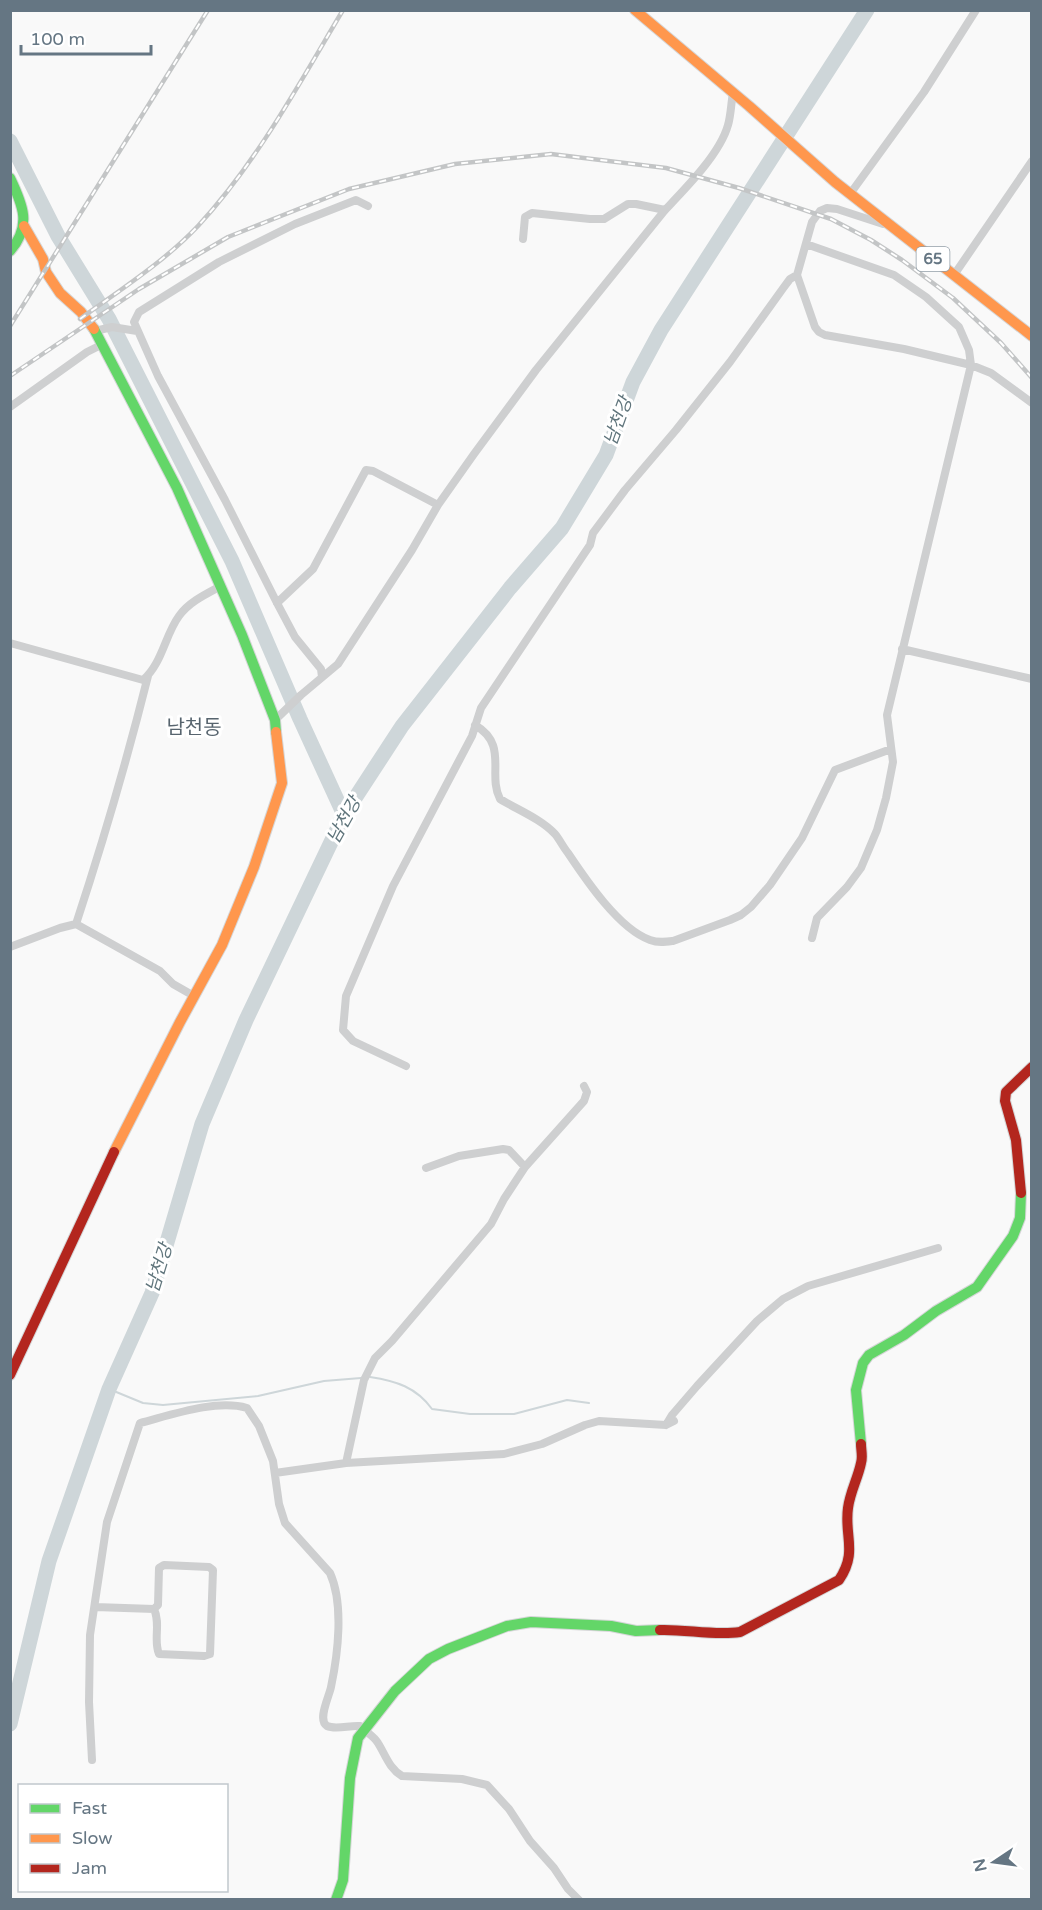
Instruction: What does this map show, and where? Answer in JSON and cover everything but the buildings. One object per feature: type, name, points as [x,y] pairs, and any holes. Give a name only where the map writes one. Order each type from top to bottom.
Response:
[{"type":"street","name":"65","points":[[635,10],[835,182],[1032,336]]},
{"type":"street","points":[[850,194],[924,92],[976,10]]},
{"type":"street","points":[[279,716],[338,664],[412,550],[438,505],[536,370],[665,210],[692,182],[719,145],[728,126],[733,93]]},
{"type":"street","points":[[954,275],[1032,161]]},
{"type":"street","points":[[10,178],[23,206],[24,226],[19,242],[10,251]]},
{"type":"street","points":[[322,677],[321,669],[296,637],[277,603],[158,376],[134,322],[139,312],[219,262],[294,224],[356,200],[368,206]]},
{"type":"street","points":[[523,239],[525,217],[532,213],[604,219],[628,204],[665,210]]},
{"type":"street","points":[[890,226],[827,208],[820,211],[812,222],[797,275],[810,314],[819,332],[971,364],[991,373],[1032,403]]},
{"type":"street","points":[[11,1372],[97,1186],[222,945],[254,867],[282,783],[279,716],[177,488],[95,331],[81,312],[60,293],[46,272],[43,259],[24,226]]},
{"type":"street","points":[[806,244],[894,275],[926,297],[959,327],[969,350],[971,364],[887,715],[893,762],[886,798],[861,868],[847,887],[817,918],[812,938]]},
{"type":"street","points":[[406,1066],[353,1041],[343,1030],[346,996],[393,886],[472,736],[481,708],[590,545],[594,533],[625,490],[723,371],[790,279],[797,275]]},
{"type":"street","points":[[95,331],[112,327],[136,330]]},
{"type":"street","points":[[10,407],[87,352],[101,345]]},
{"type":"street","points":[[277,603],[313,569],[366,470],[373,471],[438,505]]},
{"type":"street","points":[[76,924],[104,840],[148,676],[179,616],[193,602],[221,586]]},
{"type":"street","points":[[10,643],[114,674],[143,680],[148,676]]},
{"type":"street","points":[[902,649],[1032,679]]},
{"type":"street","points":[[475,725],[486,733],[495,751],[497,763],[495,784],[500,799],[546,826],[556,836],[605,903],[637,934],[662,942],[673,941],[741,915],[760,897],[796,847],[814,816],[835,770],[891,749]]},
{"type":"street","points":[[10,947],[60,927],[76,924],[160,972],[173,984],[194,996]]},
{"type":"street","points":[[336,1899],[343,1880],[350,1778],[358,1738],[395,1691],[429,1659],[448,1649],[520,1623],[610,1626],[636,1631],[678,1629],[728,1634],[741,1632],[839,1580],[845,1571],[850,1551],[848,1505],[862,1461],[856,1390],[863,1363],[869,1355],[977,1287],[1014,1236],[1020,1218],[1021,1188],[1016,1140],[1005,1101],[1006,1092],[1032,1066]]},
{"type":"street","points":[[346,1463],[364,1380],[375,1358],[491,1224],[525,1167],[579,1107],[587,1092],[584,1086]]},
{"type":"street","points":[[426,1168],[459,1156],[502,1149],[508,1150],[525,1167]]},
{"type":"street","points":[[666,1425],[672,1415],[757,1321],[783,1299],[808,1286],[938,1248]]},
{"type":"street","points":[[92,1760],[89,1702],[90,1635],[106,1522],[140,1423],[211,1407],[247,1408],[266,1438],[285,1523],[330,1573],[334,1582],[339,1621],[337,1647],[323,1721],[327,1726],[334,1727],[360,1726],[373,1736],[395,1772],[402,1776],[462,1779],[487,1785],[509,1809],[530,1841],[579,1899]]},
{"type":"street","points":[[275,1473],[346,1463],[504,1454],[542,1444],[599,1421],[666,1425],[674,1421]]},
{"type":"street","points":[[164,1565],[208,1567],[213,1570],[210,1654],[204,1656],[159,1654],[157,1649],[158,1616],[154,1610],[158,1605],[159,1568],[164,1565]]},
{"type":"street","points":[[95,1607],[154,1610]]},
{"type":"waterway","name":"남천강","points":[[10,1724],[49,1561],[109,1389],[152,1293],[202,1124],[246,1020],[344,815],[402,726],[510,588],[562,528],[606,455],[633,382],[661,330],[867,10]]},
{"type":"waterway","points":[[10,141],[58,236],[109,319],[232,561],[344,815]]},
{"type":"waterway","points":[[370,1377],[405,1386],[419,1395],[432,1409],[470,1414],[514,1414],[567,1400],[589,1403]]},
{"type":"waterway","points":[[109,1389],[143,1403],[163,1405],[258,1396],[324,1381],[361,1378]]},
{"type":"railway","points":[[10,326],[208,10]]},
{"type":"railway","points":[[80,319],[171,252],[198,226],[258,149],[343,10]]},
{"type":"railway","points":[[10,376],[139,289],[228,237],[349,189],[455,164],[551,154],[666,168],[739,188],[831,219],[871,240],[902,260],[953,298],[1001,343],[1032,378]]},
{"type":"traffic: fast","points":[[10,178],[19,197],[23,215],[21,233],[10,251]]},
{"type":"traffic: fast","points":[[94,329],[177,488],[242,635],[275,720],[276,732]]},
{"type":"traffic: fast","points":[[861,1444],[856,1390],[863,1363],[869,1355],[977,1287],[1013,1236],[1020,1218],[1021,1193]]},
{"type":"traffic: fast","points":[[336,1900],[343,1880],[350,1778],[358,1738],[395,1691],[429,1659],[448,1649],[507,1626],[531,1622],[611,1626],[636,1631],[660,1630]]},
{"type":"traffic: slow","points":[[635,10],[835,182],[1032,336]]},
{"type":"traffic: slow","points":[[24,226],[43,259],[46,272],[60,293],[81,312],[94,329]]},
{"type":"traffic: slow","points":[[114,1152],[222,945],[254,867],[282,783],[276,732]]},
{"type":"traffic: jam","points":[[1021,1193],[1016,1140],[1005,1101],[1006,1092],[1032,1067]]},
{"type":"traffic: jam","points":[[10,1375],[114,1152]]},
{"type":"traffic: jam","points":[[660,1630],[740,1632],[839,1580],[848,1561],[848,1508],[862,1461],[861,1444]]},
{"type":"district","name":"남천동","points":[[194,728]]}]
